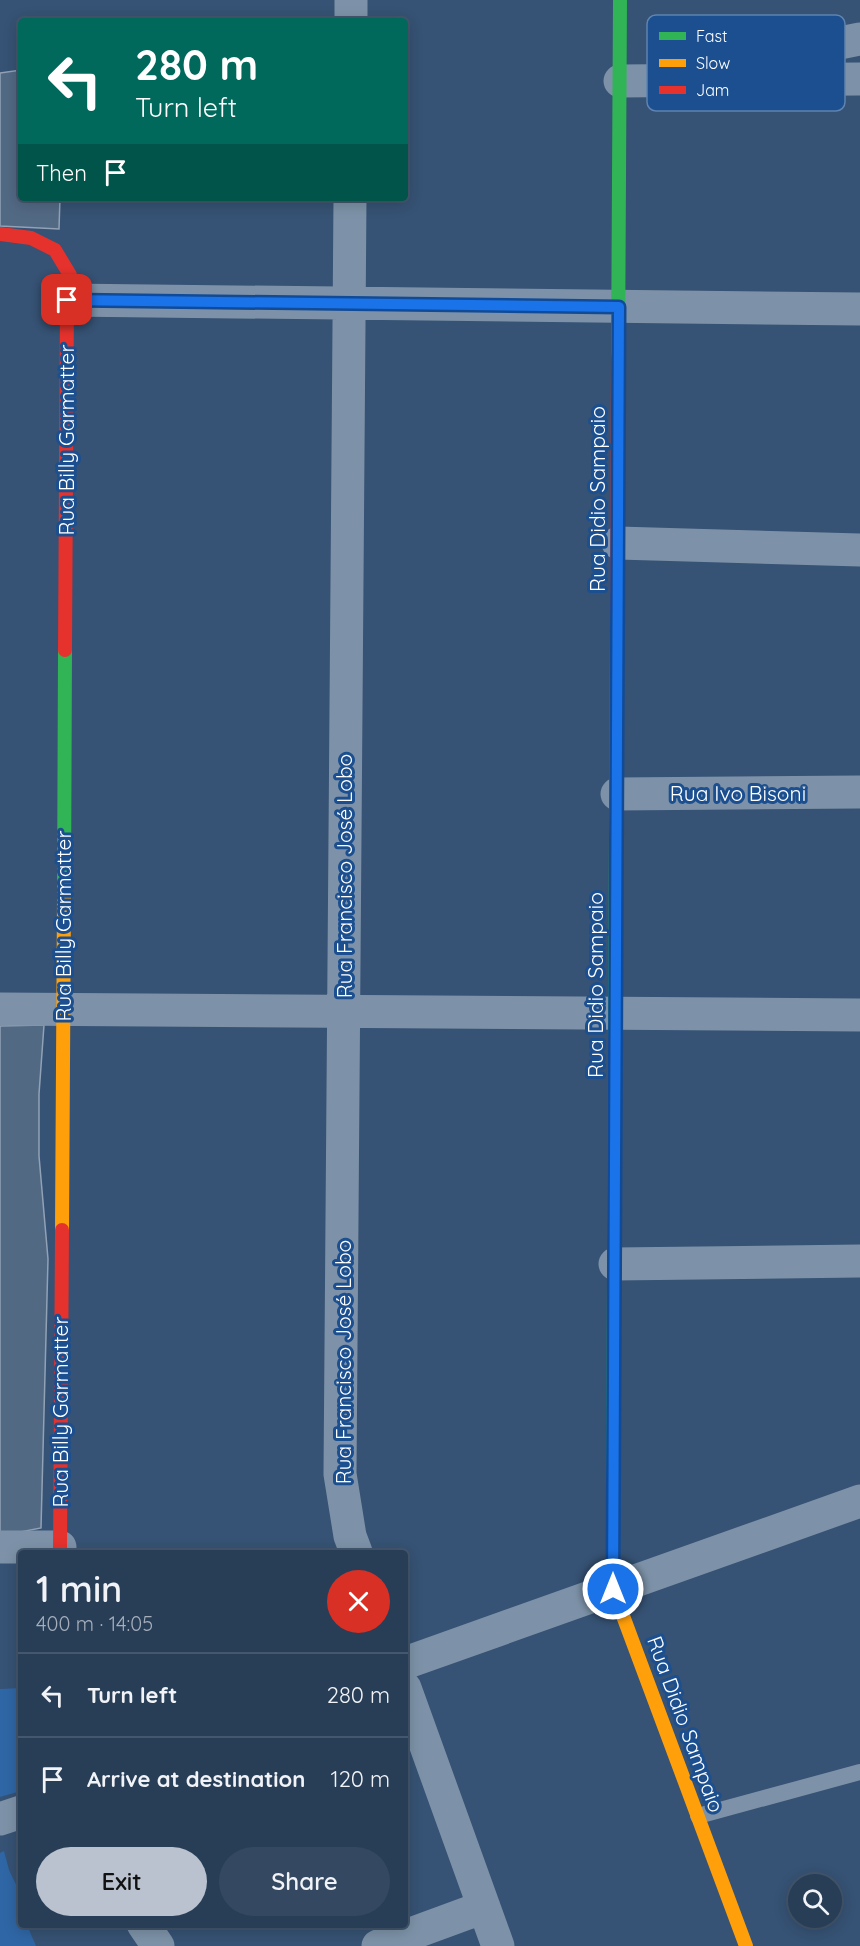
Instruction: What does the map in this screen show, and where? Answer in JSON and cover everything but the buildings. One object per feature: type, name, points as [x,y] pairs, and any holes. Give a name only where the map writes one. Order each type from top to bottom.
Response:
[{"type":"street","points":[[351,0],[351,18]]},
{"type":"street","name":"Rua Didio Sampaio","points":[[620,0],[613,1589],[746,1946]]},
{"type":"street","points":[[845,42],[860,39]]},
{"type":"street","points":[[845,79],[860,79]]},
{"type":"street","points":[[620,81],[647,81]]},
{"type":"street","name":"Rua Francisco José Lobo","points":[[350,201],[340,1474],[350,1536],[355,1550]]},
{"type":"street","name":"Rua Billy Garmatter","points":[[0,234],[31,238],[55,250],[70,275],[67,300],[60,1550]]},
{"type":"street","points":[[67,300],[860,309]]},
{"type":"street","points":[[618,543],[860,550]]},
{"type":"street","name":"Rua Ivo Bisoni","points":[[617,794],[860,792]]},
{"type":"street","points":[[0,1009],[860,1015]]},
{"type":"street","points":[[615,1264],[860,1260]]},
{"type":"street","points":[[408,1663],[860,1501]]},
{"type":"street","points":[[0,1547],[60,1550]]},
{"type":"street","points":[[408,1696],[498,1946]]},
{"type":"street","points":[[0,1819],[18,1813]]},
{"type":"street","points":[[378,1946],[484,1907]]},
{"type":"street","points":[[146,1928],[158,1946]]},
{"type":"lane","points":[[698,1816],[860,1772]]},
{"type":"shaded area","points":[[18,1688],[18,1792],[0,1797],[0,1689]]},
{"type":"shaded area","points":[[4,1851],[9,1870],[18,1889],[18,1928],[28,1928],[36,1946],[0,1946],[0,1853]]},
{"type":"traffic: fast","points":[[618,358],[620,0]]},
{"type":"traffic: fast","points":[[615,1040],[617,628]]},
{"type":"traffic: fast","points":[[64,898],[65,650]]},
{"type":"traffic: fast","points":[[613,1517],[614,1276]]},
{"type":"traffic: slow","points":[[62,1230],[64,898]]},
{"type":"traffic: slow","points":[[613,1517],[613,1589],[746,1946]]},
{"type":"traffic: jam","points":[[0,234],[31,238],[55,250],[70,275],[67,300],[65,650]]},
{"type":"traffic: jam","points":[[617,628],[618,358]]},
{"type":"traffic: jam","points":[[614,1276],[615,1040]]},
{"type":"traffic: jam","points":[[60,1550],[62,1230]]},
{"type":"route","points":[[67,300],[619,307],[613,1589]]}]
